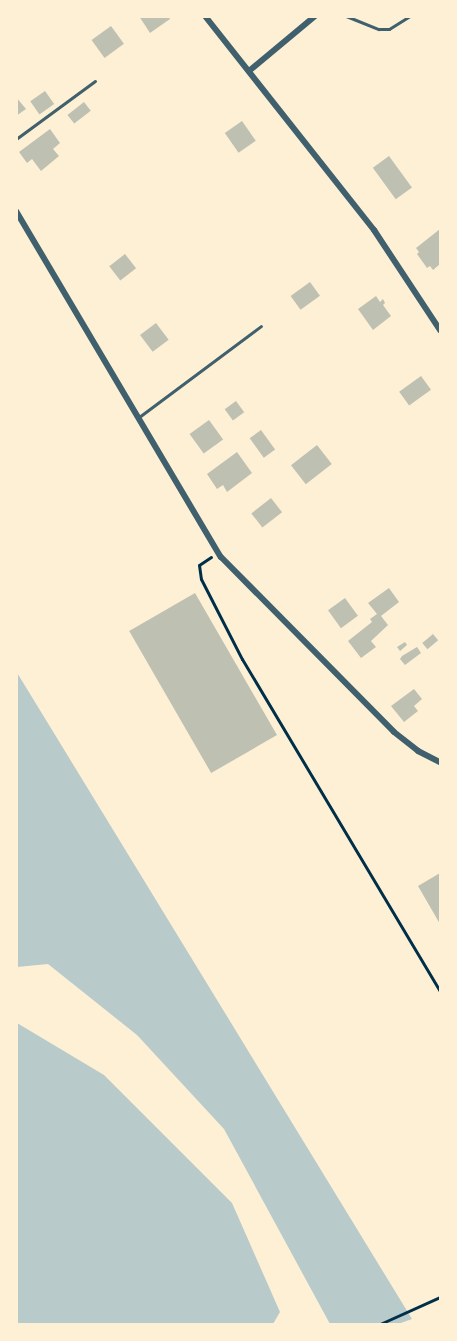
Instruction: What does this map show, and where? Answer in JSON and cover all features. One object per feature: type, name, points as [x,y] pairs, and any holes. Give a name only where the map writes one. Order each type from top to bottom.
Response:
[{"type":"street","points":[[205,16],[374,230],[441,330]]},
{"type":"street","points":[[249,71],[315,16]]},
{"type":"street","points":[[16,211],[217,552],[232,571],[394,732],[418,751],[441,762]]},
{"type":"lane","points":[[346,16],[379,29],[389,29],[410,16]]},
{"type":"lane","points":[[16,139],[95,81]]},
{"type":"lane","points":[[138,418],[261,326]]},
{"type":"path","points":[[217,552],[199,565],[201,579],[242,658],[441,991]]},
{"type":"path","points":[[380,1324],[441,1297]]},
{"type":"shaded area","points":[[16,671],[412,1319],[398,1324],[330,1324],[224,1129],[137,1035],[48,964],[17,967]]},
{"type":"shaded area","points":[[17,1023],[104,1075],[232,1203],[280,1312],[273,1324],[17,1324]]},
{"type":"building","points":[[139,16],[168,16],[170,19],[150,33]]},
{"type":"building","points":[[111,26],[124,44],[105,58],[92,40]]},
{"type":"building","points":[[45,91],[54,104],[39,114],[30,101]]},
{"type":"building","points":[[16,97],[26,109],[16,116]]},
{"type":"building","points":[[84,102],[91,111],[74,124],[67,115]]},
{"type":"building","points":[[242,121],[256,141],[239,153],[225,133]]},
{"type":"building","points":[[50,129],[60,143],[53,149],[59,156],[41,171],[32,159],[27,163],[19,152]]},
{"type":"building","points":[[389,156],[412,188],[396,199],[373,168]]},
{"type":"building","points":[[440,229],[440,264],[433,270],[430,266],[427,268],[417,254],[419,252],[416,248]]},
{"type":"building","points":[[125,254],[136,268],[120,280],[109,266]]},
{"type":"building","points":[[310,282],[320,296],[301,310],[291,296]]},
{"type":"building","points":[[376,296],[380,302],[383,299],[385,303],[383,305],[391,316],[373,330],[358,309]]},
{"type":"building","points":[[156,323],[169,340],[153,352],[140,335]]},
{"type":"building","points":[[421,376],[431,390],[409,406],[399,392]]},
{"type":"building","points":[[236,401],[244,412],[233,421],[225,409]]},
{"type":"building","points":[[209,420],[223,439],[204,454],[190,434]]},
{"type":"building","points":[[261,430],[275,449],[264,458],[250,438]]},
{"type":"building","points":[[317,445],[332,464],[306,484],[291,465]]},
{"type":"building","points":[[237,452],[252,473],[227,492],[223,485],[217,489],[207,474]]},
{"type":"building","points":[[271,498],[282,512],[262,528],[251,513]]},
{"type":"building","points":[[389,588],[399,602],[381,616],[388,625],[371,641],[376,647],[361,658],[348,641],[372,622],[370,619],[377,614],[368,603]]},
{"type":"building","points":[[195,593],[277,735],[211,773],[129,631]]},
{"type":"building","points":[[345,598],[358,616],[341,628],[328,610]]},
{"type":"building","points":[[433,634],[438,640],[427,649],[422,643]]},
{"type":"building","points":[[405,642],[407,645],[400,651],[397,647]]},
{"type":"building","points":[[417,647],[421,653],[405,665],[400,659],[402,656]]},
{"type":"building","points":[[414,689],[422,699],[414,706],[418,711],[404,722],[391,706]]},
{"type":"building","points":[[440,873],[440,924],[418,886]]}]
